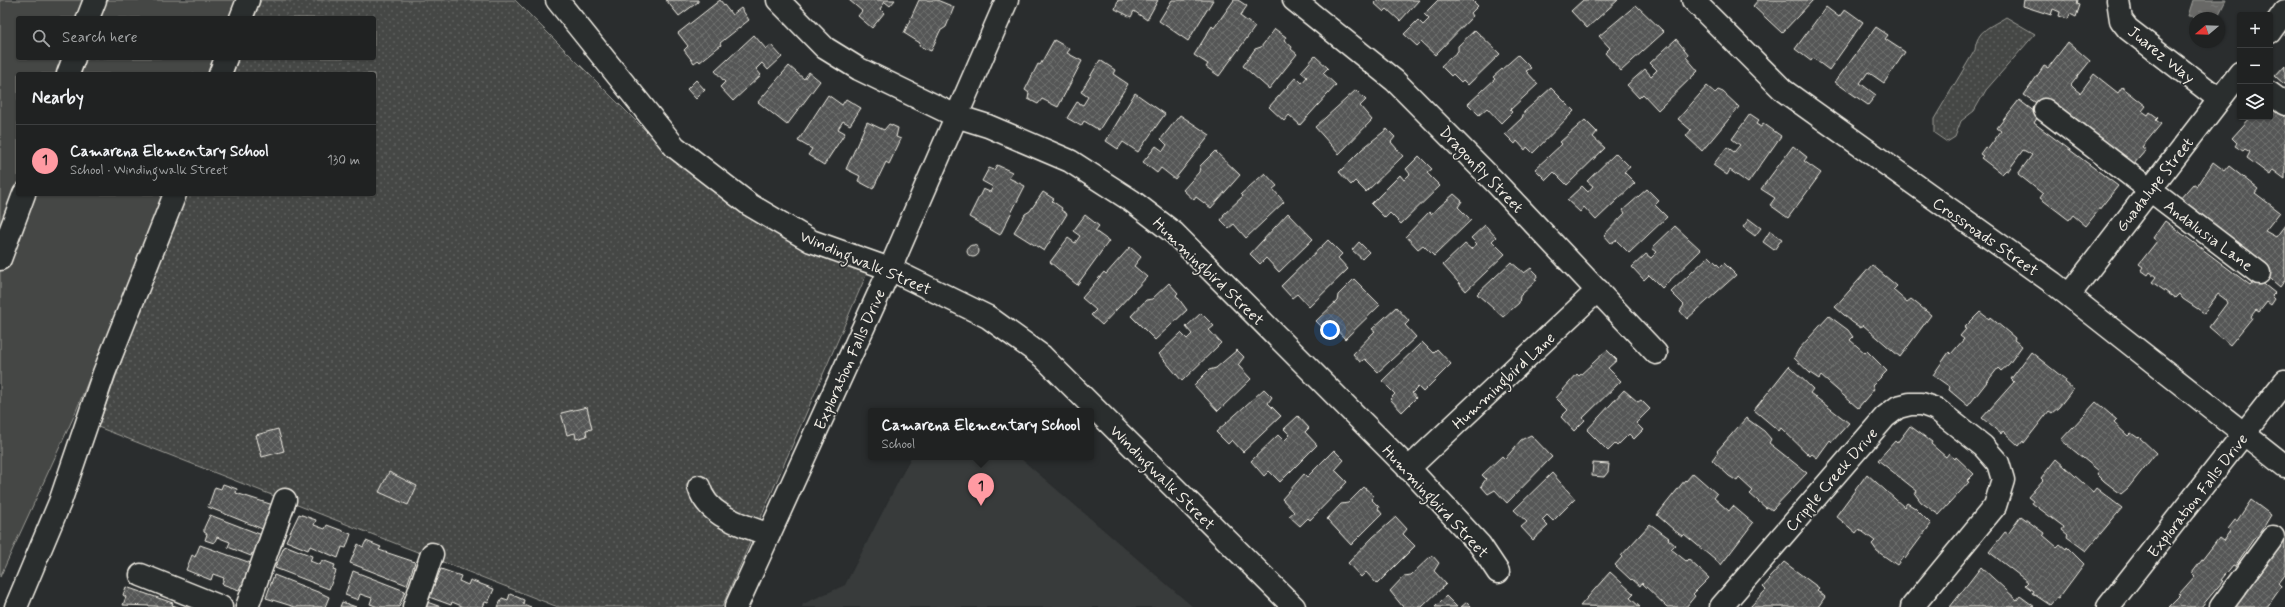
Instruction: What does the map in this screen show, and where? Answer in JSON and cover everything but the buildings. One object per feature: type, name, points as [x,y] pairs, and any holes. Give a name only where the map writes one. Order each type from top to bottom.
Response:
[{"type":"street","points":[[89,16],[95,0]]},
{"type":"street","points":[[242,16],[248,0]]},
{"type":"street","name":"Windingwalk Street","points":[[557,0],[675,147],[750,205],[811,241],[890,269],[988,317],[1042,356],[1294,607]]},
{"type":"street","name":"Hummingbird Street","points":[[778,0],[826,48],[859,69],[956,116],[988,126],[1070,162],[1132,201],[1174,233],[1408,469],[1480,545],[1498,572]]},
{"type":"street","name":"Exploration Falls Drive","points":[[736,607],[890,269],[1007,0]]},
{"type":"street","name":"Dragonfly Street","points":[[1294,0],[1395,81],[1598,290],[1656,353]]},
{"type":"street","name":"Crossroads Street","points":[[1693,0],[1784,91],[2069,295],[2285,466]]},
{"type":"street","name":"Juarez Way","points":[[2118,0],[2121,20],[2128,29],[2220,99]]},
{"type":"street","points":[[2273,28],[2285,11]]},
{"type":"street","points":[[69,72],[73,60]]},
{"type":"street","points":[[221,72],[225,60]]},
{"type":"street","name":"Guadalupe Street","points":[[2069,295],[2237,77]]},
{"type":"street","points":[[2273,96],[2285,104]]},
{"type":"street","name":"Andalusia Lane","points":[[2045,110],[2259,273]]},
{"type":"street","points":[[0,259],[23,196]]},
{"type":"street","points":[[16,607],[60,502],[104,372],[174,196]]},
{"type":"street","name":"Hummingbird Lane","points":[[1408,469],[1598,290]]},
{"type":"street","name":"Exploration Falls Drive","points":[[2111,606],[2285,382]]},
{"type":"street","name":"Cripple Creek Drive","points":[[1721,607],[1885,417],[1898,407],[1910,404],[1922,404],[1936,409],[1983,446],[1998,463],[2003,480],[2000,496],[1995,506],[1912,607]]},
{"type":"street","points":[[699,488],[701,497],[710,507],[732,522],[769,535]]},
{"type":"street","points":[[247,607],[285,500]]},
{"type":"street","points":[[2221,607],[2273,537]]},
{"type":"street","points":[[414,607],[432,554]]},
{"type":"street","points":[[141,575],[221,607]]},
{"type":"shaded area","points":[[0,0],[241,0],[235,16],[16,16],[16,60],[217,60],[213,72],[16,72],[16,196],[163,196],[74,416],[0,577]]},
{"type":"shaded area","points":[[261,0],[515,0],[681,166],[838,260],[867,273],[722,607],[558,607],[98,427],[180,196],[376,196],[376,72],[232,72],[236,60],[376,60],[376,16],[255,16]]},
{"type":"shaded area","points":[[2006,17],[2035,34],[1986,90],[1974,111],[1961,121],[1955,137],[1947,142],[1934,133],[1934,119],[1975,50],[1979,37],[1986,29]]},
{"type":"shaded area","points":[[909,460],[1022,460],[1193,607],[802,607],[803,604],[845,585]]},
{"type":"water","points":[[2193,0],[2226,0],[2220,12],[2189,12]]},
{"type":"place","name":"Camarena Elementary School","points":[[981,506]]}]
